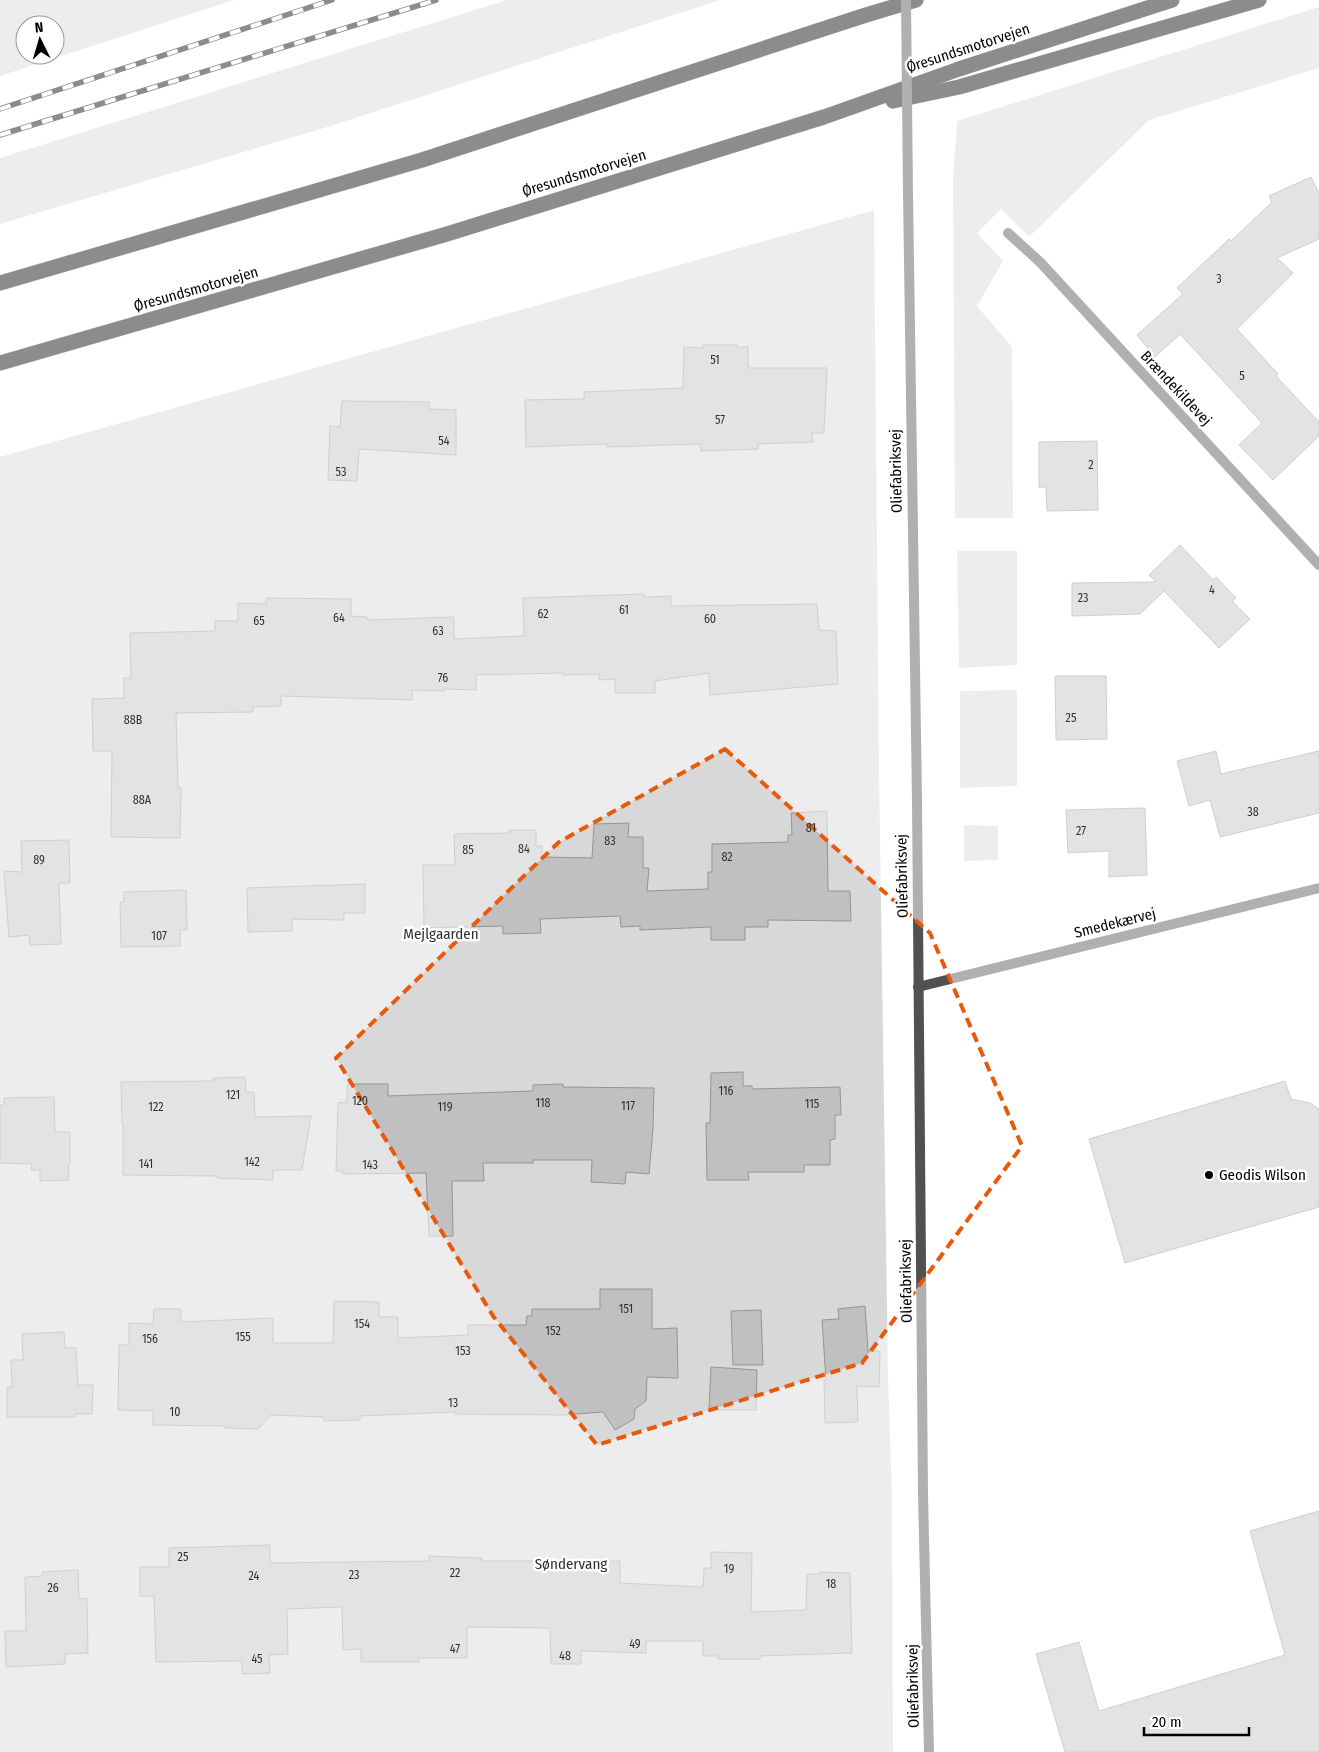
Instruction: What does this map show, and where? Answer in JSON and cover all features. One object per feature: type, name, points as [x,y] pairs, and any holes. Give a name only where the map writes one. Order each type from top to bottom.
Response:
[{"type":"highway","points":[[0,283],[422,160],[866,14],[916,0]]},
{"type":"highway","name":"Øresundsmotorvejen","points":[[0,364],[447,234],[824,117],[959,69],[1172,0]]},
{"type":"highway","points":[[824,117],[958,87],[1260,0]]},
{"type":"street","name":"Oliefabriksvej","points":[[906,0],[924,1494],[929,1752]]},
{"type":"street","name":"Brændekildevej","points":[[1008,233],[1040,262],[1319,565]]},
{"type":"street","name":"Smedekærvej","points":[[918,987],[1319,888]]},
{"type":"highlighted area","points":[[725,749],[930,933],[1022,1146],[862,1363],[597,1445],[493,1316],[336,1058],[559,842]]},
{"type":"green space","points":[[0,0],[234,0],[65,55],[65,15],[15,15],[15,65],[34,65],[0,76]]},
{"type":"green space","points":[[507,0],[720,0],[324,128],[0,224],[0,158]]},
{"type":"green space","points":[[1319,7],[1319,68],[1149,120],[1029,237],[1001,209],[977,233],[1003,261],[977,306],[1012,347],[1013,518],[955,518],[953,181],[957,121]]},
{"type":"green space","name":"Mejlgaarden","points":[[874,210],[879,768],[888,1375],[892,1496],[893,1752],[0,1752],[0,457]]},
{"type":"green space","points":[[957,551],[1017,551],[1017,665],[959,668]]},
{"type":"green space","points":[[1017,690],[1017,786],[960,788],[960,691]]},
{"type":"green space","points":[[964,825],[998,826],[998,860],[964,861]]},
{"type":"building","points":[[1311,177],[1319,193],[1319,239],[1277,258],[1293,273],[1237,329],[1278,374],[1276,376],[1319,422],[1319,436],[1273,480],[1239,445],[1262,423],[1180,334],[1155,357],[1137,335],[1183,294],[1177,288],[1272,202],[1269,196]]},
{"type":"building","points":[[703,345],[737,345],[737,347],[748,347],[748,368],[827,368],[824,433],[812,433],[813,442],[758,444],[758,449],[701,451],[700,444],[607,447],[607,444],[526,447],[525,400],[584,399],[584,392],[683,388],[684,347],[703,348]]},
{"type":"building","points":[[342,401],[429,402],[429,409],[456,410],[456,455],[359,449],[357,481],[328,480],[330,426],[340,427]]},
{"type":"building","points":[[1097,441],[1098,510],[1047,511],[1046,487],[1039,487],[1039,442]]},
{"type":"building","points":[[1180,545],[1213,580],[1216,577],[1236,598],[1232,601],[1250,619],[1219,648],[1164,591],[1140,614],[1072,616],[1072,583],[1156,582],[1149,575]]},
{"type":"building","points":[[644,594],[644,597],[671,596],[671,606],[817,604],[819,630],[836,631],[838,684],[710,695],[709,673],[655,681],[655,693],[615,693],[615,679],[599,680],[599,674],[476,675],[476,690],[412,690],[412,700],[281,696],[281,706],[253,707],[253,712],[176,713],[178,788],[181,788],[180,838],[111,837],[112,751],[93,751],[92,699],[124,698],[124,678],[131,678],[130,633],[215,631],[215,621],[238,621],[238,603],[266,604],[266,598],[351,599],[351,616],[367,617],[367,620],[454,617],[454,639],[524,636],[523,598]]},
{"type":"building","points":[[1055,676],[1106,676],[1107,739],[1056,740]]},
{"type":"building","points":[[1216,751],[1221,774],[1319,751],[1319,813],[1220,837],[1210,800],[1189,806],[1177,761]]},
{"type":"building","points":[[1145,808],[1147,875],[1109,877],[1109,851],[1068,853],[1066,810]]},
{"type":"building","points":[[827,811],[828,891],[850,891],[851,921],[768,920],[768,927],[745,927],[745,940],[711,940],[711,927],[640,930],[640,926],[621,927],[620,916],[540,919],[541,933],[503,934],[503,926],[424,928],[423,865],[455,865],[454,834],[509,833],[509,830],[536,830],[536,846],[542,846],[542,857],[592,858],[594,824],[629,823],[628,837],[643,837],[643,868],[649,868],[647,891],[708,889],[708,872],[712,872],[712,844],[788,842],[788,835],[792,835],[791,813]]},
{"type":"building","points":[[69,840],[70,883],[59,883],[61,944],[30,945],[29,935],[9,937],[4,871],[22,872],[21,841]]},
{"type":"building","points":[[365,884],[365,913],[344,913],[344,920],[292,919],[292,931],[248,932],[247,888]]},
{"type":"building","points":[[186,890],[187,930],[180,930],[180,946],[121,947],[120,902],[124,902],[124,892]]},
{"type":"building","points":[[743,1072],[743,1086],[752,1086],[752,1089],[840,1087],[841,1115],[835,1115],[835,1139],[830,1140],[830,1165],[804,1165],[804,1172],[748,1172],[749,1180],[707,1180],[706,1123],[710,1123],[711,1073]]},
{"type":"building","points":[[245,1077],[246,1092],[254,1092],[255,1117],[311,1116],[302,1170],[273,1170],[273,1180],[217,1178],[217,1176],[123,1175],[121,1082],[213,1081],[213,1078]]},
{"type":"building","name":"Geodis Wilson","points":[[1285,1081],[1291,1099],[1310,1103],[1319,1109],[1319,1207],[1125,1263],[1089,1139]]},
{"type":"building","points":[[347,1084],[388,1084],[388,1096],[533,1091],[533,1085],[563,1084],[563,1087],[654,1088],[649,1174],[626,1172],[625,1184],[591,1182],[592,1160],[533,1160],[533,1163],[483,1163],[484,1181],[452,1181],[453,1236],[429,1236],[426,1173],[343,1174],[343,1171],[336,1171],[338,1103],[347,1102]]},
{"type":"building","points":[[54,1097],[55,1132],[70,1132],[69,1180],[40,1181],[40,1170],[31,1170],[32,1164],[0,1163],[0,1105],[4,1105],[4,1098]]},
{"type":"building","points":[[600,1289],[652,1289],[652,1329],[677,1328],[678,1378],[647,1377],[646,1401],[635,1409],[634,1419],[615,1430],[603,1412],[564,1415],[455,1414],[455,1412],[360,1416],[360,1420],[324,1421],[324,1417],[271,1415],[258,1429],[225,1428],[225,1426],[153,1425],[153,1411],[118,1410],[119,1345],[129,1345],[129,1323],[153,1324],[154,1309],[181,1309],[181,1322],[273,1318],[273,1343],[333,1343],[334,1301],[379,1302],[379,1317],[398,1317],[398,1338],[468,1335],[468,1325],[526,1325],[527,1316],[532,1316],[532,1309],[600,1309]]},
{"type":"building","points":[[865,1306],[868,1351],[880,1351],[879,1387],[857,1386],[858,1422],[825,1423],[824,1380],[826,1380],[822,1320],[839,1319],[838,1309]]},
{"type":"building","points":[[761,1310],[763,1365],[733,1365],[731,1311]]},
{"type":"building","points":[[64,1332],[65,1348],[76,1348],[78,1385],[93,1385],[92,1414],[76,1414],[75,1417],[7,1417],[7,1387],[12,1387],[11,1360],[23,1360],[22,1334]]},
{"type":"building","points":[[711,1367],[757,1370],[756,1410],[709,1410]]},
{"type":"building","points":[[1319,1511],[1319,1752],[1065,1752],[1036,1654],[1079,1642],[1099,1711],[1285,1655],[1250,1531]]},
{"type":"building","points":[[270,1545],[270,1563],[429,1561],[429,1556],[482,1558],[482,1561],[620,1561],[620,1583],[703,1587],[704,1568],[711,1568],[711,1552],[752,1553],[751,1612],[806,1610],[807,1574],[820,1574],[820,1572],[850,1573],[852,1653],[760,1656],[760,1659],[718,1659],[718,1656],[703,1656],[703,1641],[646,1641],[646,1653],[581,1651],[581,1664],[551,1664],[550,1628],[467,1627],[467,1658],[419,1658],[419,1662],[361,1662],[361,1649],[343,1650],[342,1607],[287,1609],[288,1654],[269,1655],[270,1673],[242,1674],[242,1661],[156,1662],[154,1596],[140,1596],[140,1567],[169,1567],[169,1548]]},
{"type":"building","points":[[78,1570],[79,1598],[87,1599],[88,1653],[65,1654],[65,1664],[6,1667],[5,1631],[26,1631],[25,1577],[42,1576],[42,1572]]},
{"type":"railway","points":[[0,109],[332,0]]},
{"type":"railway","points":[[0,135],[436,0]]},
{"type":"place","name":"Geodis Wilson","points":[[1209,1175]]},
{"type":"park label","name":"Søndervang","points":[[571,1564]]}]
